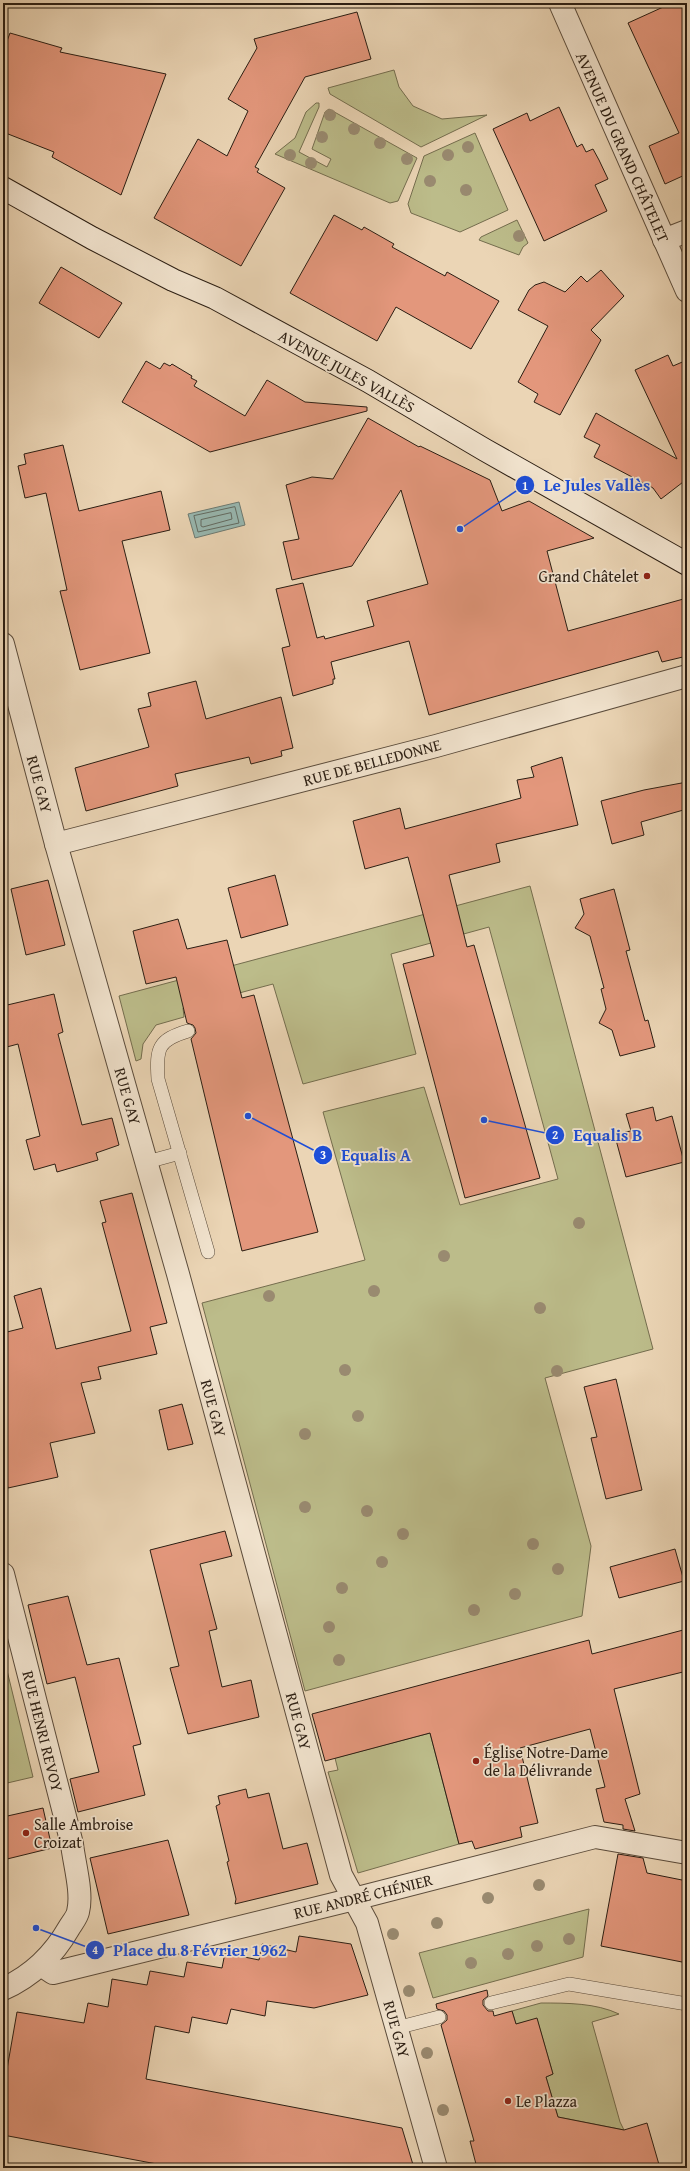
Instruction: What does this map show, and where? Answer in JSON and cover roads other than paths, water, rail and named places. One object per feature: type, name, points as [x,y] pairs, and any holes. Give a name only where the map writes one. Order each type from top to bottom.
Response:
[{"type":"street","name":"AVENUE DU GRAND CHÂTELET","points":[[560,3],[687,291]]},
{"type":"street","name":"AVENUE JULES VALLÈS","points":[[3,188],[92,238],[173,280],[215,298],[319,355],[687,564]]},
{"type":"street","points":[[664,240],[687,231]]},
{"type":"street","name":"RUE GAY","points":[[3,644],[56,844],[147,1162],[341,1875],[367,1923],[436,2168]]},
{"type":"street","name":"RUE DE BELLEDONNE","points":[[56,844],[436,746],[687,676]]},
{"type":"street","name":"RUE HENRI REVOY","points":[[3,1574],[72,1844],[78,1889],[78,1912],[59,1945],[41,1965],[21,1981],[3,1989]]},
{"type":"street","name":"RUE ANDRÉ CHÉNIER","points":[[41,1965],[52,1973],[354,1899],[595,1837],[687,1853]]},
{"type":"lane","points":[[188,1031],[168,1037],[160,1048],[157,1060],[158,1079],[208,1252]]},
{"type":"lane","points":[[147,1162],[180,1153]]},
{"type":"lane","points":[[490,2003],[569,1984],[687,2004]]},
{"type":"lane","points":[[396,2028],[439,2017]]},
{"type":"water","points":[[239,502],[245,525],[195,538],[188,514]]},
{"type":"place","name":"Le Jules Vallès","points":[[460,529]]},
{"type":"place","name":"Grand Châtelet","points":[[647,576]]},
{"type":"place","name":"Equalis A","points":[[248,1116]]},
{"type":"place","name":"Equalis B","points":[[484,1120]]},
{"type":"place","name":"Église Notre-Dame de la Délivrande","points":[[476,1761]]},
{"type":"place","name":"Salle Ambroise Croizat","points":[[26,1833]]},
{"type":"place","name":"Place du 8 Février 1962","points":[[36,1928]]},
{"type":"place","name":"Le Plazza","points":[[508,2101]]}]
